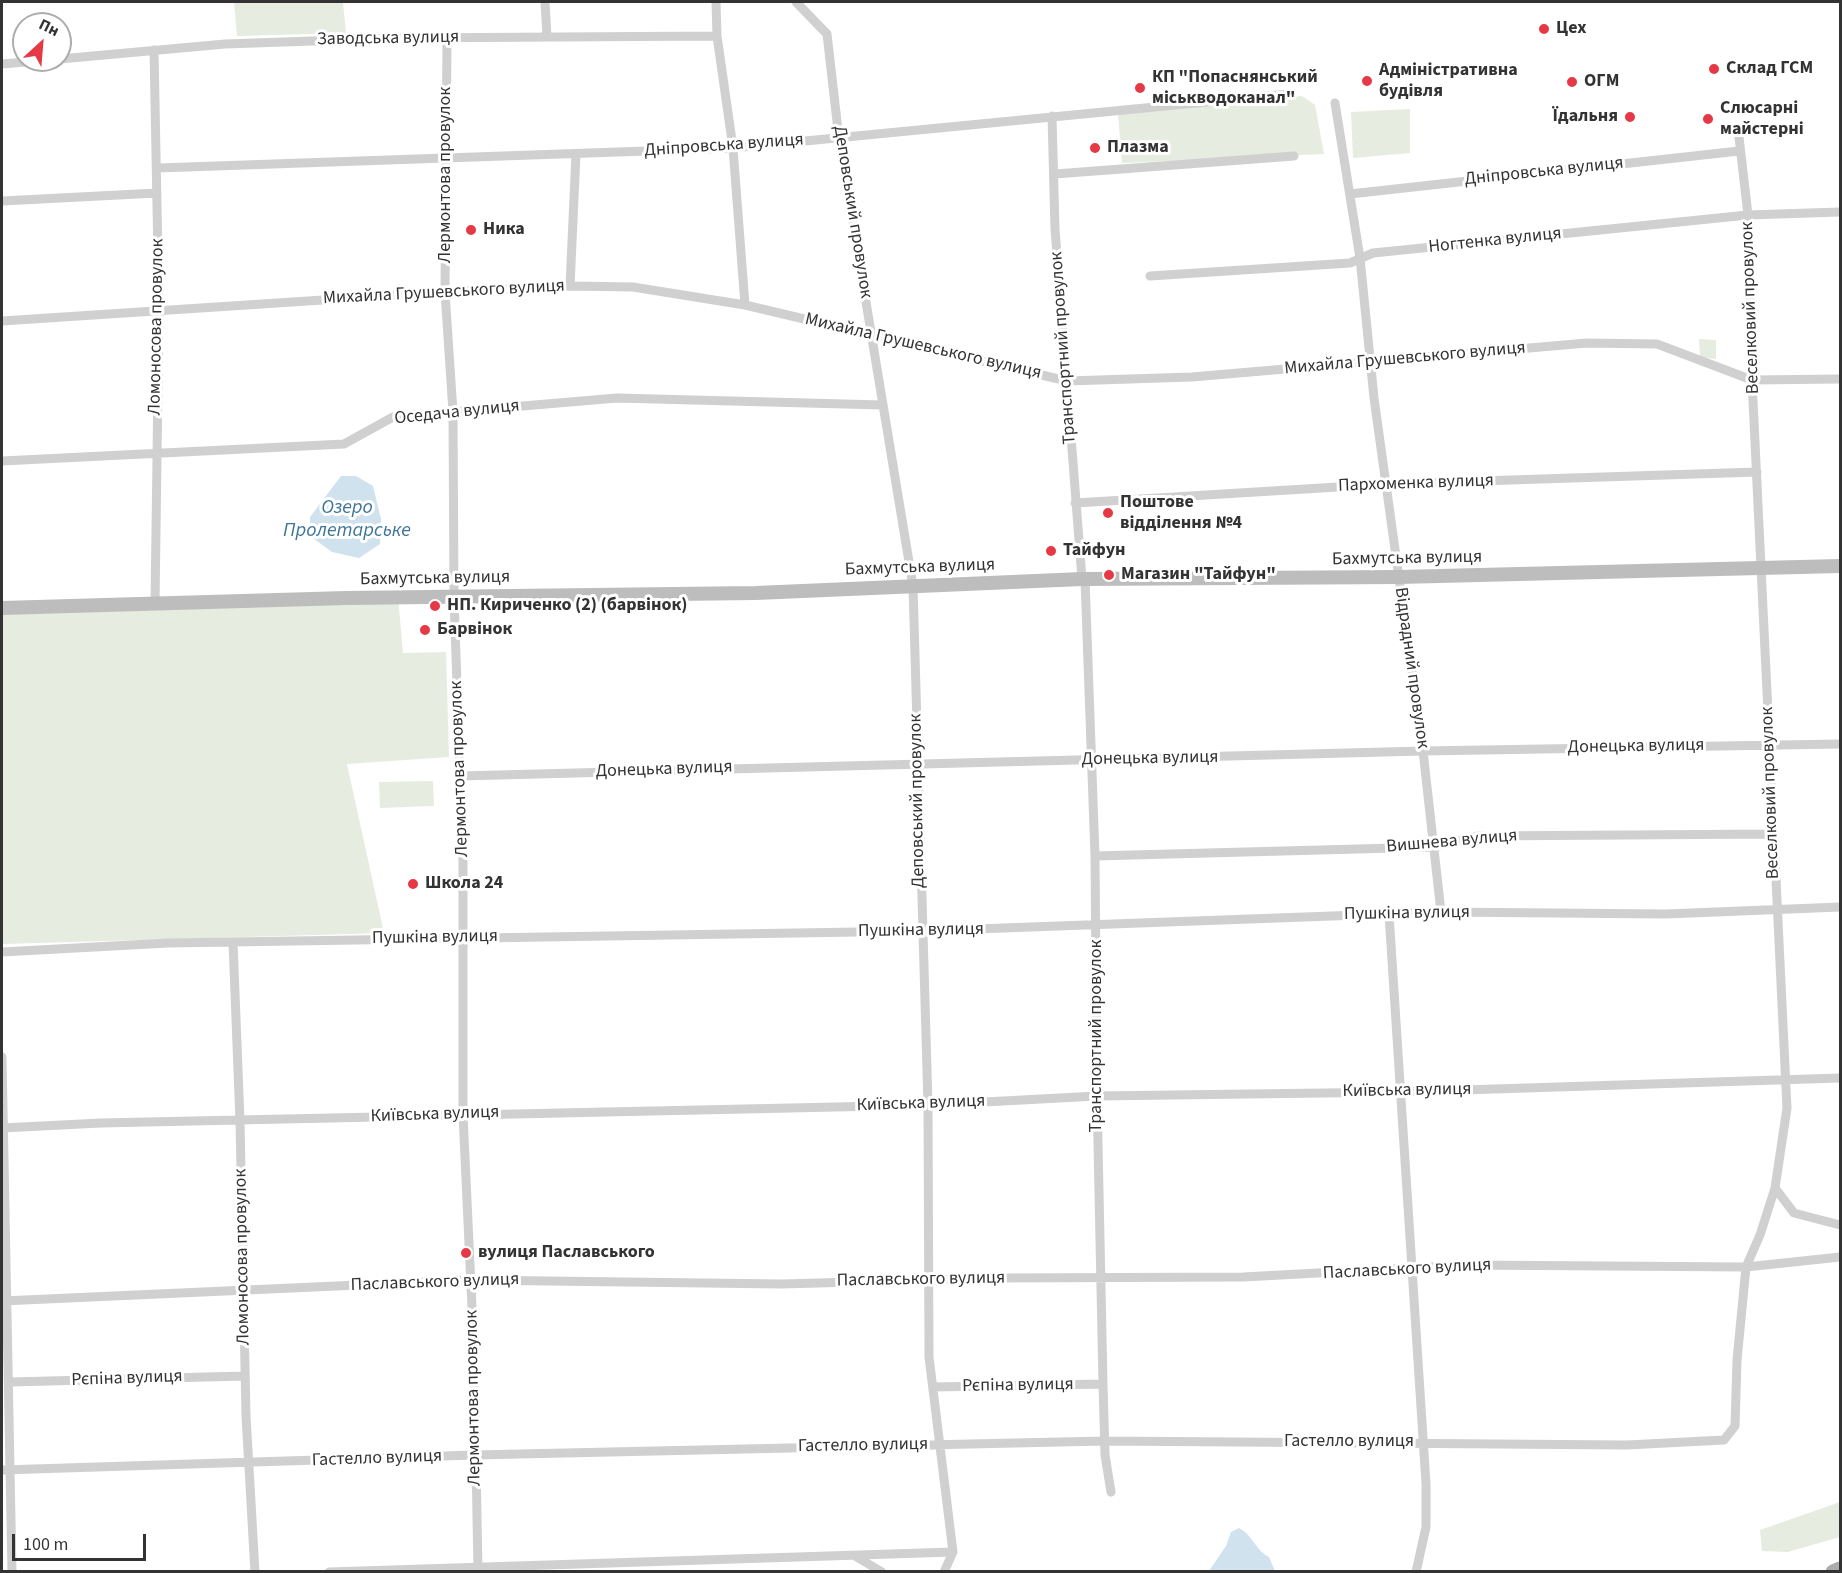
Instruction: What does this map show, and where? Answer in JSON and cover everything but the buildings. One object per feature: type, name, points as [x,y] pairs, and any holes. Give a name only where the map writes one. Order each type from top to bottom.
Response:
[{"type":"main road","points":[[1833,1572],[1840,1569]]},
{"type":"street","points":[[545,2],[546,37]]},
{"type":"street","points":[[716,2],[717,36],[733,148],[745,305]]},
{"type":"street","name":"Деповський провулок","points":[[796,2],[827,34],[839,139],[913,586],[921,931],[928,1105],[929,1357],[953,1552]]},
{"type":"street","name":"Заводська вулиця","points":[[72,58],[225,44],[447,38],[717,36]]},
{"type":"street","name":"Лермонтова провулок","points":[[447,38],[445,292],[453,412],[454,597],[463,938],[463,1115],[478,1569]]},
{"type":"street","name":"Ломоносова провулок","points":[[154,50],[159,310],[155,454],[155,604]]},
{"type":"street","name":"Дніпровська вулиця","points":[[158,168],[269,162],[445,159],[733,148],[1289,94]]},
{"type":"street","name":"Відрадний провулок","points":[[1335,103],[1360,258],[1371,363],[1441,912]]},
{"type":"street","name":"Транспортний провулок","points":[[1052,116],[1055,229],[1075,503],[1084,579],[1095,856],[1096,1096],[1103,1384],[1105,1441],[1111,1492]]},
{"type":"street","name":"Веселковий провулок","points":[[1724,1440],[1735,1426],[1737,1360],[1746,1267],[1775,1188],[1787,1108],[1776,910],[1763,568],[1752,380],[1748,215],[1739,137]]},
{"type":"street","name":"Дніпровська вулиця","points":[[1350,194],[1739,151]]},
{"type":"street","points":[[570,286],[576,154]]},
{"type":"street","points":[[1054,174],[1294,156]]},
{"type":"street","points":[[2,201],[158,193]]},
{"type":"street","name":"Ногтенка вулиця","points":[[1150,276],[1350,262],[1373,253],[1748,215],[1840,212]]},
{"type":"street","name":"Михайла Грушевського вулиця","points":[[2,321],[445,292],[570,286],[633,287],[745,305],[1067,381],[1192,378],[1587,343],[1657,344],[1752,380],[1840,379]]},
{"type":"street","name":"Оседача вулиця","points":[[2,461],[344,444],[393,417],[616,398],[883,405]]},
{"type":"street","name":"Пархоменка вулиця","points":[[1075,503],[1387,484],[1757,472]]},
{"type":"street","name":"Бахмутська вулиця","points":[[2,608],[454,597],[756,593],[1084,579],[1398,578],[1840,566]]},
{"type":"street","name":"Донецька вулиця","points":[[460,776],[1422,751],[1840,744]]},
{"type":"street","name":"Вишнева вулиця","points":[[1095,856],[1432,847],[1479,836],[1773,834]]},
{"type":"street","name":"Пушкіна вулиця","points":[[2,952],[233,942],[921,931],[1441,912],[1666,914],[1840,907]]},
{"type":"street","points":[[1389,914],[1423,1442],[1426,1527],[1416,1572]]},
{"type":"street","name":"Ломоносова провулок","points":[[233,942],[240,1120],[245,1376],[255,1572]]},
{"type":"street","points":[[2,1057],[5,1301],[10,1382],[6,1470],[12,1572]]},
{"type":"street","name":"Київська вулиця","points":[[2,1128],[240,1120],[928,1105],[1096,1096],[1400,1092],[1840,1078]]},
{"type":"street","points":[[1775,1188],[1794,1213],[1840,1225]]},
{"type":"street","name":"Паславського вулиця","points":[[5,1301],[470,1280],[782,1284],[1243,1277],[1413,1270],[1466,1265],[1746,1267],[1840,1257]]},
{"type":"street","name":"Рєпіна вулиця","points":[[10,1382],[245,1376]]},
{"type":"street","name":"Рєпіна вулиця","points":[[933,1387],[1103,1384]]},
{"type":"street","name":"Гастелло вулиця","points":[[6,1470],[475,1455],[1105,1441],[1627,1445],[1724,1440]]},
{"type":"street","points":[[329,1572],[953,1552],[944,1572]]},
{"type":"street","points":[[853,1555],[882,1572]]},
{"type":"shaded area","points":[[234,2],[343,2],[346,33],[237,36]]},
{"type":"shaded area","points":[[1302,96],[1315,105],[1324,154],[1122,163],[1118,114]]},
{"type":"shaded area","points":[[1410,109],[1410,153],[1353,158],[1351,112]]},
{"type":"shaded area","points":[[1699,339],[1716,340],[1716,359],[1700,357]]},
{"type":"shaded area","points":[[398,597],[403,653],[446,652],[449,757],[347,764],[384,933],[2,944],[2,613]]},
{"type":"shaded area","points":[[433,781],[434,806],[380,808],[379,782]]},
{"type":"shaded area","points":[[1840,1502],[1840,1537],[1788,1552],[1762,1551],[1760,1530]]},
{"type":"water","name":"Озеро Пролетарське","points":[[341,476],[356,476],[373,486],[381,519],[380,544],[359,558],[332,552],[310,536],[310,517]]},
{"type":"water","points":[[1239,1528],[1248,1534],[1260,1550],[1269,1557],[1275,1571],[1209,1571],[1226,1546],[1231,1532]]},
{"type":"place","name":"Цех","points":[[1544,29]]},
{"type":"place","name":"Склад ГСМ","points":[[1714,69]]},
{"type":"place","name":"Адміністративна будівля","points":[[1367,81]]},
{"type":"place","name":"ОГМ","points":[[1572,82]]},
{"type":"place","name":"КП \"Попаснянський міськводоканал\"","points":[[1140,88]]},
{"type":"place","name":"Їдальня","points":[[1630,117]]},
{"type":"place","name":"Слюсарні майстерні","points":[[1708,119]]},
{"type":"place","name":"Плазма","points":[[1095,148]]},
{"type":"place","name":"Ника","points":[[471,230]]},
{"type":"place","name":"Поштове відділення №4","points":[[1108,513]]},
{"type":"place","name":"Тайфун","points":[[1051,551]]},
{"type":"place","name":"Магазин \"Тайфун\"","points":[[1109,575]]},
{"type":"place","name":"НП. Кириченко (2) (барвінок)","points":[[435,606]]},
{"type":"place","name":"Барвінок","points":[[425,630]]},
{"type":"place","name":"Школа 24","points":[[413,884]]},
{"type":"place","name":"вулиця Паславського","points":[[466,1253]]}]
